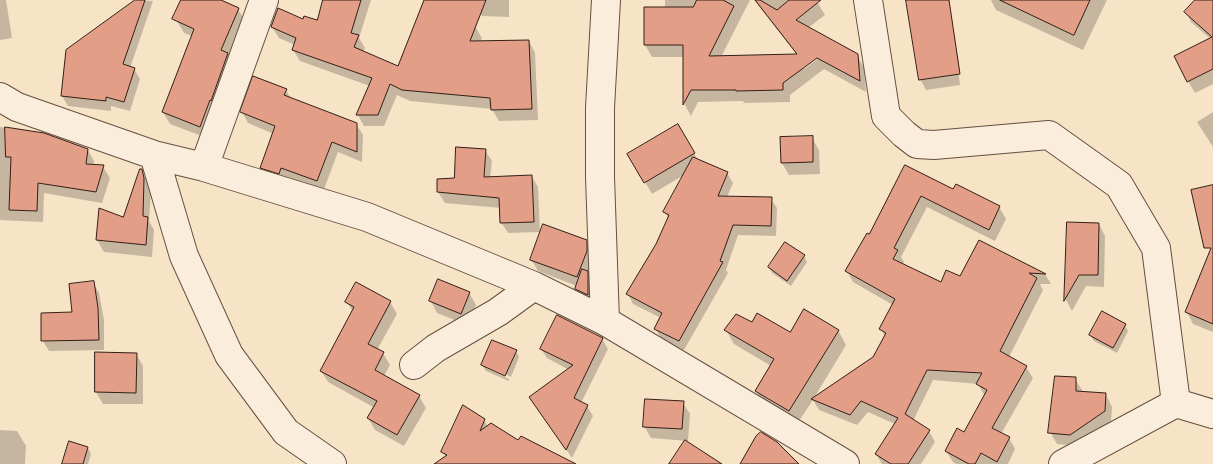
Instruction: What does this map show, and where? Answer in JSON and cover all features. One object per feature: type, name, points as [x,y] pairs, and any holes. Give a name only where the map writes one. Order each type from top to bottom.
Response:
[{"type":"street","points":[[204,167],[264,0]]},
{"type":"street","points":[[605,321],[600,177],[600,108],[606,0]]},
{"type":"street","points":[[868,0],[886,116],[917,144],[934,145],[1049,135],[1118,185],[1156,248],[1176,403]]},
{"type":"street","points":[[0,97],[17,107],[154,155],[204,167],[367,216],[534,286],[605,321],[845,464]]},
{"type":"street","points":[[154,155],[184,256],[229,355],[286,432],[332,464]]},
{"type":"street","points":[[414,365],[436,348],[498,312],[534,286]]},
{"type":"street","points":[[1063,464],[1176,403],[1213,414]]},
{"type":"building","points":[[135,0],[145,0],[123,64],[135,68],[124,102],[106,97],[106,101],[61,96],[66,50]]},
{"type":"building","points":[[181,0],[221,0],[239,8],[221,50],[228,53],[200,127],[162,112],[194,29],[172,19]]},
{"type":"building","points":[[323,0],[361,0],[351,33],[359,35],[354,47],[398,66],[424,0],[486,0],[470,41],[529,40],[532,109],[491,110],[490,98],[402,90],[390,84],[378,115],[356,115],[372,78],[292,50],[296,38],[271,27],[278,8],[303,19],[304,16],[317,20]]},
{"type":"building","points":[[697,0],[723,0],[734,6],[709,56],[797,54],[755,0],[760,0],[777,10],[789,0],[821,0],[796,20],[858,54],[860,81],[817,58],[783,83],[783,90],[691,90],[683,105],[683,45],[644,45],[644,7],[693,7]]},
{"type":"building","points":[[906,0],[949,0],[960,74],[919,80]]},
{"type":"building","points":[[1000,0],[1090,0],[1074,35]]},
{"type":"building","points":[[1195,0],[1213,0],[1213,69],[1187,82],[1174,56],[1212,37],[1184,12]]},
{"type":"building","points":[[253,76],[287,89],[284,95],[357,123],[357,152],[332,142],[317,181],[281,168],[279,174],[260,168],[275,126],[240,112]]},
{"type":"building","points":[[678,124],[695,153],[644,183],[627,154]]},
{"type":"building","points":[[5,127],[44,133],[88,149],[86,164],[104,165],[96,192],[38,183],[37,211],[9,210],[11,157],[6,157]]},
{"type":"building","points":[[813,136],[813,162],[781,163],[780,137]]},
{"type":"building","points":[[456,147],[486,149],[484,177],[532,175],[534,222],[500,223],[499,198],[437,192],[437,179],[454,178]]},
{"type":"building","points":[[693,157],[728,172],[718,196],[772,197],[771,226],[733,225],[720,261],[723,262],[679,341],[654,329],[662,313],[626,294],[656,244],[669,215],[663,212]]},
{"type":"building","points":[[905,165],[953,189],[956,184],[1000,206],[989,230],[921,196],[894,248],[898,250],[893,259],[941,282],[946,270],[960,276],[979,240],[1046,274],[1029,273],[1037,278],[1000,351],[1027,366],[992,428],[1010,437],[997,462],[981,453],[975,464],[969,464],[945,451],[957,428],[964,432],[987,390],[976,384],[982,373],[927,370],[905,414],[930,430],[908,464],[891,464],[875,454],[898,418],[861,401],[850,415],[811,399],[873,357],[886,333],[879,329],[895,299],[845,271],[867,233],[869,234]]},
{"type":"building","points":[[140,169],[142,169],[144,178],[143,216],[148,217],[146,245],[96,240],[99,208],[123,217]]},
{"type":"building","points":[[1213,185],[1213,324],[1185,312],[1211,248],[1204,248],[1191,190]]},
{"type":"building","points":[[1067,222],[1099,223],[1098,275],[1079,275],[1064,301]]},
{"type":"building","points":[[543,224],[587,240],[587,251],[577,277],[530,260]]},
{"type":"building","points":[[785,242],[805,255],[787,281],[768,267]]},
{"type":"building","points":[[582,269],[588,271],[588,295],[575,289]]},
{"type":"building","points":[[438,279],[470,292],[461,314],[429,301]]},
{"type":"building","points":[[94,281],[98,308],[99,340],[41,341],[41,313],[72,312],[69,284]]},
{"type":"building","points":[[356,282],[391,301],[368,344],[384,352],[375,370],[420,395],[397,435],[367,418],[377,401],[320,371],[354,307],[345,302]]},
{"type":"building","points":[[804,309],[839,330],[789,411],[755,391],[774,359],[724,330],[736,314],[752,322],[757,313],[790,332]]},
{"type":"building","points":[[1102,311],[1126,324],[1113,348],[1089,335]]},
{"type":"building","points":[[557,315],[603,338],[574,398],[588,405],[566,450],[529,397],[573,365],[540,349]]},
{"type":"building","points":[[492,340],[517,350],[505,376],[481,365]]},
{"type":"building","points":[[95,352],[137,353],[136,393],[95,392]]},
{"type":"building","points":[[1055,376],[1076,377],[1076,391],[1106,393],[1105,411],[1070,435],[1048,433]]},
{"type":"building","points":[[645,399],[684,401],[682,429],[643,427]]},
{"type":"building","points":[[463,405],[485,419],[480,431],[491,423],[518,440],[521,436],[576,464],[434,464],[447,455],[441,452]]},
{"type":"building","points":[[761,432],[777,442],[799,464],[740,464],[756,436]]},
{"type":"building","points":[[685,440],[722,464],[669,464]]},
{"type":"building","points":[[69,441],[88,447],[83,464],[62,464]]}]
